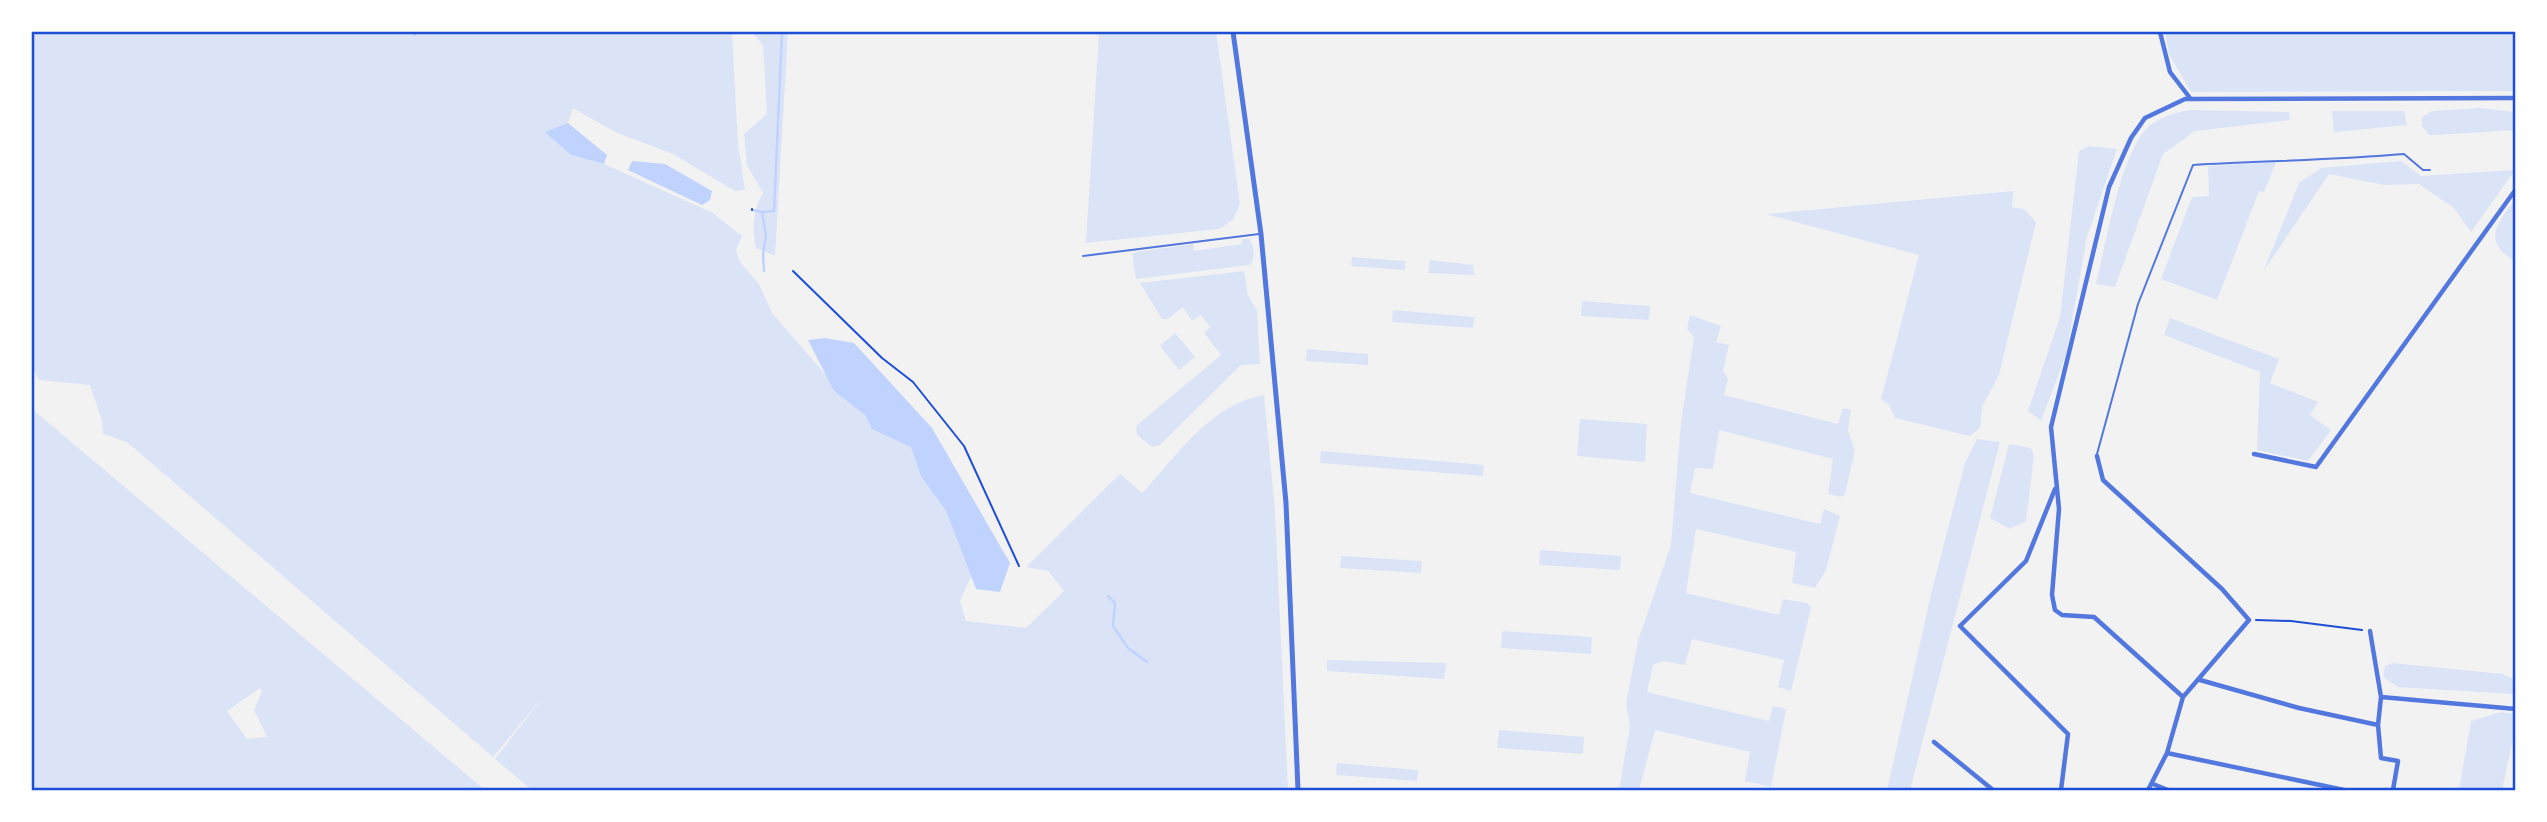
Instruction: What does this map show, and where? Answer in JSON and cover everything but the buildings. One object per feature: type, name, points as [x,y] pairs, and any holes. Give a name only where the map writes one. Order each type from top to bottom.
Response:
[{"type":"street","points":[[1233,32],[1261,234],[1286,503],[1298,790]]},
{"type":"street","points":[[2160,32],[2169,72],[2190,99]]},
{"type":"street","points":[[2183,697],[2094,617],[2062,615],[2055,610],[2052,595],[2059,509],[2051,427],[2109,187],[2131,138],[2145,118],[2190,99],[2515,98]]},
{"type":"street","points":[[2254,454],[2316,467],[2515,189]]},
{"type":"street","points":[[2097,456],[2103,480],[2222,589],[2249,620],[2183,697],[2166,753],[2148,790]]},
{"type":"street","points":[[2055,488],[2026,561],[1960,626],[2068,734],[2061,790]]},
{"type":"street","points":[[2370,632],[2381,697],[2378,725],[2381,758],[2398,761],[2393,790]]},
{"type":"street","points":[[2200,680],[2299,708],[2378,725]]},
{"type":"street","points":[[2381,697],[2515,709]]},
{"type":"street","points":[[1934,742],[1954,755],[1993,790]]},
{"type":"street","points":[[2166,753],[2344,790]]},
{"type":"street","points":[[2153,783],[2168,790]]},
{"type":"lane","points":[[2097,456],[2138,304],[2193,165],[2280,160],[2308,162],[2404,153],[2423,170],[2430,170]]},
{"type":"lane","points":[[1083,256],[1261,234]]},
{"type":"path","points":[[793,271],[882,358],[913,382],[964,446],[1019,566]]},
{"type":"path","points":[[2249,620],[2303,622],[2370,632]]},
{"type":"shaded area","points":[[32,32],[732,32],[738,144],[745,190],[735,191],[673,154],[615,132],[573,108],[568,123],[546,132],[571,155],[604,164],[713,213],[742,236],[736,250],[740,262],[759,284],[772,313],[831,381],[834,391],[865,415],[872,429],[911,446],[922,476],[946,511],[971,576],[960,601],[966,621],[1026,628],[1064,591],[1048,571],[1026,567],[1120,474],[1142,493],[1211,420],[1245,400],[1264,395],[1275,510],[1288,790],[532,790],[495,759],[543,697],[493,757],[127,442],[103,434],[102,421],[90,385],[39,380],[32,367]]},
{"type":"shaded area","points":[[752,32],[788,32],[775,256],[756,248],[754,234],[755,213],[763,193],[747,165],[744,134],[767,114],[763,45]]},
{"type":"shaded area","points":[[1099,32],[1216,32],[1240,204],[1233,220],[1219,229],[1086,243]]},
{"type":"shaded area","points":[[2165,32],[2515,32],[2515,91],[2191,92],[2169,54]]},
{"type":"shaded area","points":[[2480,108],[2515,112],[2515,130],[2429,135],[2422,126],[2422,117],[2432,111]]},
{"type":"shaded area","points":[[2190,110],[2289,112],[2290,120],[2195,131],[2163,154],[2115,287],[2096,284],[2121,180],[2137,142],[2155,122]]},
{"type":"shaded area","points":[[2332,111],[2404,111],[2407,125],[2334,132]]},
{"type":"shaded area","points":[[2089,146],[2117,149],[2087,237],[2066,355],[2041,421],[2028,411],[2060,317],[2079,151]]},
{"type":"shaded area","points":[[2401,161],[2421,176],[2515,170],[2471,232],[2454,208],[2419,184],[2384,185],[2329,174],[2263,272],[2299,183],[2321,168]]},
{"type":"shaded area","points":[[2276,162],[2264,192],[2259,191],[2217,300],[2161,279],[2192,197],[2209,196],[2208,166]]},
{"type":"shaded area","points":[[2013,191],[2012,207],[2024,209],[2036,222],[1999,375],[1982,407],[1980,428],[1970,436],[1895,418],[1889,405],[1881,399],[1919,255],[1766,214]]},
{"type":"shaded area","points":[[2515,200],[2516,261],[2498,247],[2495,240],[2502,217]]},
{"type":"shaded area","points":[[1242,239],[1249,239],[1252,244],[1254,255],[1250,265],[1136,279],[1132,254],[1136,252],[1193,244],[1194,251],[1242,244]]},
{"type":"shaded area","points":[[1352,257],[1405,261],[1405,270],[1351,266]]},
{"type":"shaded area","points":[[1430,260],[1473,265],[1474,275],[1428,273]]},
{"type":"shaded area","points":[[1244,271],[1248,296],[1257,310],[1260,364],[1241,365],[1160,445],[1152,447],[1137,435],[1136,426],[1221,355],[1204,333],[1210,327],[1201,315],[1192,321],[1183,307],[1168,319],[1162,319],[1140,283]]},
{"type":"shaded area","points":[[1582,301],[1650,306],[1649,320],[1581,316]]},
{"type":"shaded area","points":[[1393,310],[1474,317],[1473,328],[1392,322]]},
{"type":"shaded area","points":[[1690,315],[1721,326],[1716,342],[1729,345],[1723,371],[1728,379],[1724,395],[1838,424],[1843,408],[1851,410],[1848,430],[1855,451],[1845,494],[1841,497],[1828,494],[1833,459],[1719,430],[1713,469],[1695,468],[1690,493],[1820,524],[1824,509],[1840,516],[1826,570],[1815,588],[1792,583],[1796,552],[1696,529],[1686,593],[1779,615],[1783,599],[1807,603],[1811,608],[1791,691],[1778,687],[1784,660],[1692,639],[1685,665],[1664,661],[1653,665],[1647,692],[1769,721],[1773,706],[1786,709],[1771,787],[1745,781],[1750,752],[1655,730],[1639,790],[1619,790],[1630,726],[1626,704],[1638,641],[1671,545],[1681,422],[1694,337],[1687,329]]},
{"type":"shaded area","points":[[2170,318],[2279,359],[2270,383],[2318,402],[2310,415],[2331,430],[2308,461],[2257,450],[2260,372],[2164,335]]},
{"type":"shaded area","points":[[1175,333],[1195,357],[1179,370],[1160,346]]},
{"type":"shaded area","points":[[1307,349],[1368,354],[1368,365],[1306,361]]},
{"type":"shaded area","points":[[32,409],[485,790],[32,790]],"holes":[[[260,688],[262,691],[254,710],[267,737],[247,739],[227,711]]]},
{"type":"shaded area","points":[[1580,419],[1647,424],[1645,462],[1577,456]]},
{"type":"shaded area","points":[[1977,439],[2000,442],[1910,790],[1887,790],[1932,590],[1965,463]]},
{"type":"shaded area","points":[[2009,444],[2031,448],[2034,456],[2026,521],[2010,529],[1990,518]]},
{"type":"shaded area","points":[[1321,451],[1484,465],[1483,476],[1320,463]]},
{"type":"shaded area","points":[[1540,550],[1621,556],[1620,570],[1539,565]]},
{"type":"shaded area","points":[[1341,556],[1422,561],[1421,573],[1340,568]]},
{"type":"shaded area","points":[[1502,631],[1592,637],[1591,654],[1501,648]]},
{"type":"shaded area","points":[[1327,660],[1446,663],[1444,679],[1327,671]]},
{"type":"shaded area","points":[[2392,663],[2503,674],[2513,679],[2513,694],[2398,687],[2383,677],[2385,666]]},
{"type":"shaded area","points":[[2501,712],[2516,714],[2502,790],[2459,790],[2471,721]]},
{"type":"shaded area","points":[[1499,730],[1584,737],[1583,754],[1497,748]]},
{"type":"shaded area","points":[[1337,763],[1418,770],[1417,781],[1336,775]]},
{"type":"water","points":[[568,123],[607,155],[604,164],[571,155],[545,132]]},
{"type":"water","points":[[632,161],[665,164],[712,191],[710,200],[702,205],[628,170]]},
{"type":"water","points":[[825,338],[854,343],[932,428],[1010,563],[1000,592],[976,589],[946,511],[921,476],[911,447],[872,429],[865,415],[834,391],[808,340]]},
{"type":"waterway","points":[[412,32],[415,35]]},
{"type":"waterway","points":[[762,212],[774,211],[782,32]]},
{"type":"waterway","points":[[752,210],[762,212],[766,236],[764,271]]},
{"type":"waterway","points":[[1108,596],[1115,603],[1113,626],[1128,648],[1147,662]]}]
